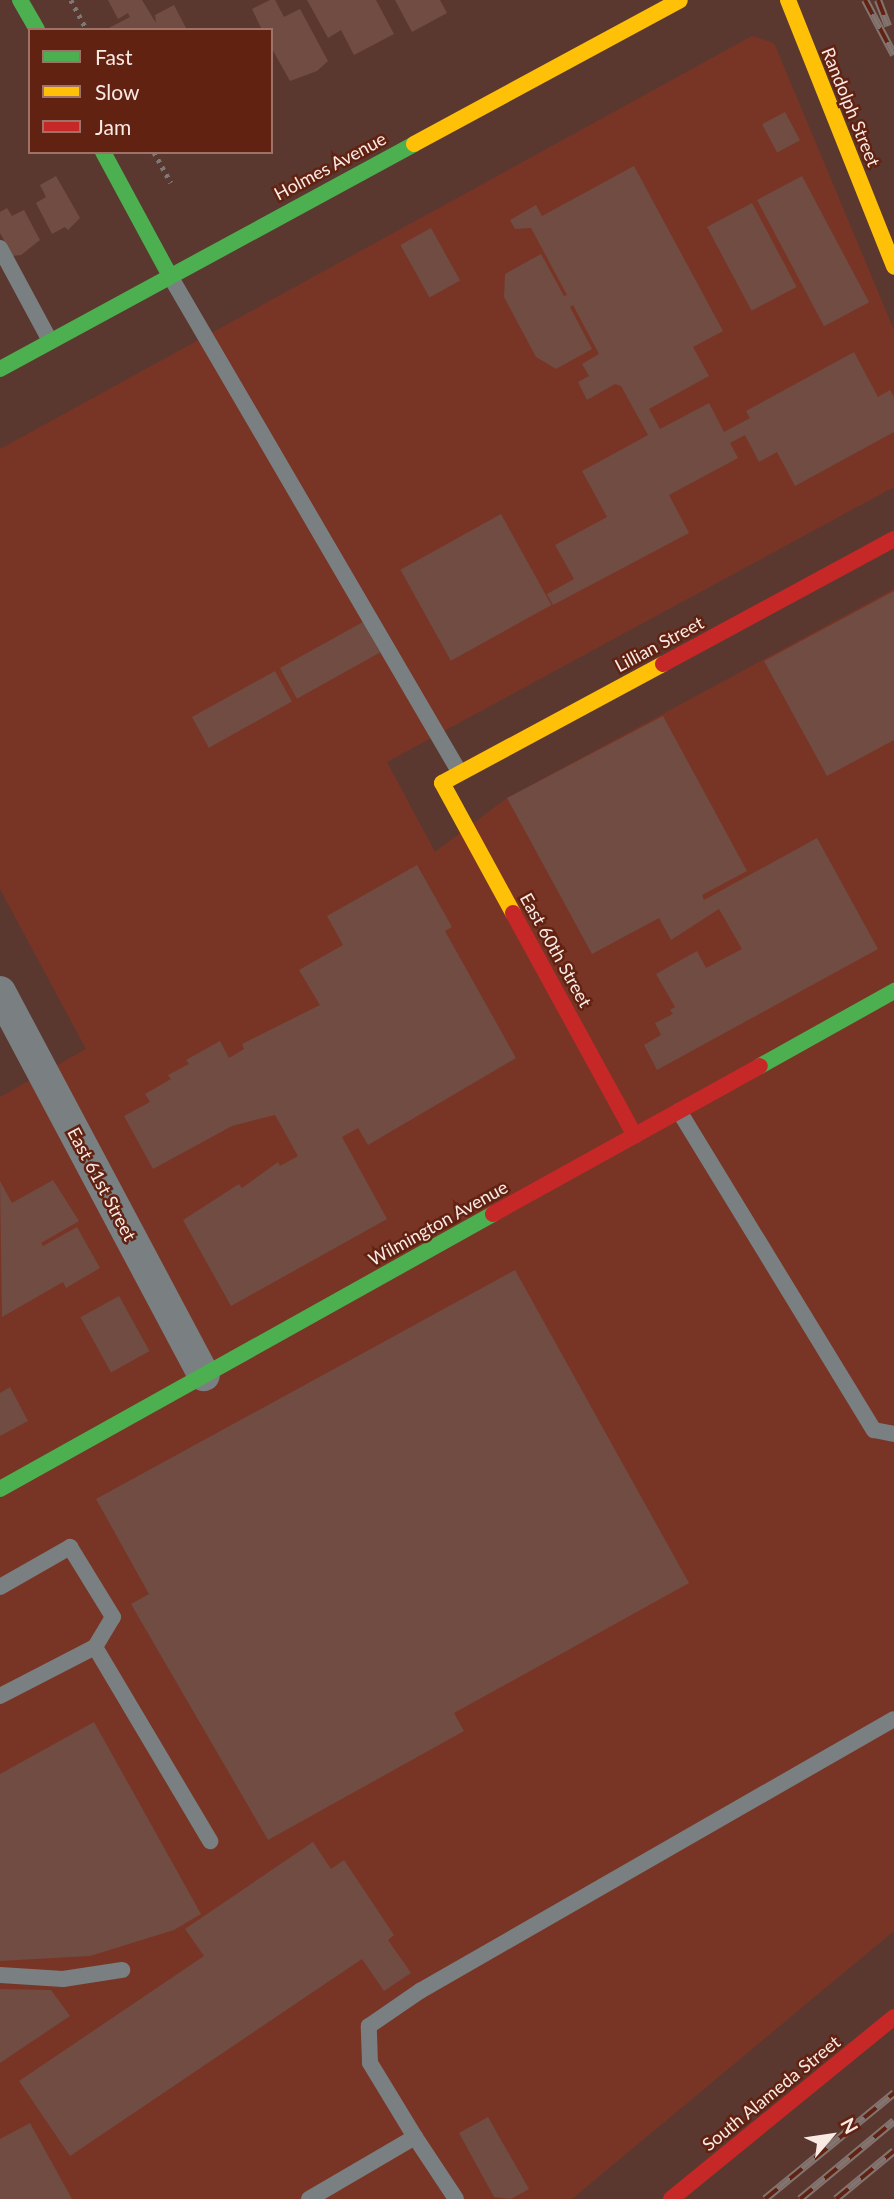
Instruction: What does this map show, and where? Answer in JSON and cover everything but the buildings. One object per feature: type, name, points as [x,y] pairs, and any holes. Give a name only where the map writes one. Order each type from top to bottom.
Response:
[{"type":"street","name":"Holmes Avenue","points":[[0,369],[169,274],[680,0]]},
{"type":"street","name":"Randolph Street","points":[[788,0],[894,268]]},
{"type":"street","points":[[27,2],[36,28]]},
{"type":"street","points":[[104,154],[169,274]]},
{"type":"street","name":"Lillian Street","points":[[442,783],[894,539]]},
{"type":"street","name":"East 60th Street","points":[[442,783],[635,1136]]},
{"type":"street","name":"East 61st Street","points":[[0,992],[204,1375]]},
{"type":"street","name":"Wilmington Avenue","points":[[0,1489],[889,994]]},
{"type":"street","name":"South Alameda Street","points":[[671,2199],[894,2017]]},
{"type":"lane","points":[[0,248],[50,341]]},
{"type":"lane","points":[[169,274],[460,774]]},
{"type":"lane","points":[[889,994],[894,1012]]},
{"type":"lane","points":[[679,1111],[874,1430],[894,1434]]},
{"type":"lane","points":[[0,1587],[70,1547],[113,1617],[95,1647],[0,1696]]},
{"type":"lane","points":[[95,1647],[210,1841]]},
{"type":"lane","points":[[456,2199],[370,2063],[369,2026],[420,1991],[894,1719]]},
{"type":"lane","points":[[0,1975],[63,1979],[122,1970]]},
{"type":"lane","points":[[309,2199],[415,2137]]},
{"type":"path","points":[[71,0],[86,28]]},
{"type":"path","points":[[155,154],[171,183]]},
{"type":"shaded area","points":[[752,36],[774,43],[894,330],[894,487],[387,762],[435,852],[507,798],[894,589],[894,1931],[572,2199],[0,2199],[0,1097],[86,1049],[0,889],[0,449]]},
{"type":"railway","points":[[865,0],[894,55]]},
{"type":"railway","points":[[878,0],[888,26]]},
{"type":"railway","points":[[765,2199],[894,2093]]},
{"type":"railway","points":[[800,2199],[894,2121]]},
{"type":"railway","points":[[836,2199],[894,2151]]},
{"type":"traffic: fast","points":[[20,0],[36,28]]},
{"type":"traffic: fast","points":[[0,369],[414,144]]},
{"type":"traffic: fast","points":[[104,154],[169,274]]},
{"type":"traffic: fast","points":[[760,1066],[894,991]]},
{"type":"traffic: fast","points":[[0,1489],[493,1214]]},
{"type":"traffic: slow","points":[[414,144],[680,0]]},
{"type":"traffic: slow","points":[[788,0],[894,267]]},
{"type":"traffic: slow","points":[[513,913],[442,783],[663,664]]},
{"type":"traffic: jam","points":[[663,664],[894,539]]},
{"type":"traffic: jam","points":[[513,913],[635,1136]]},
{"type":"traffic: jam","points":[[493,1214],[760,1066]]},
{"type":"traffic: jam","points":[[671,2199],[894,2017]]}]
